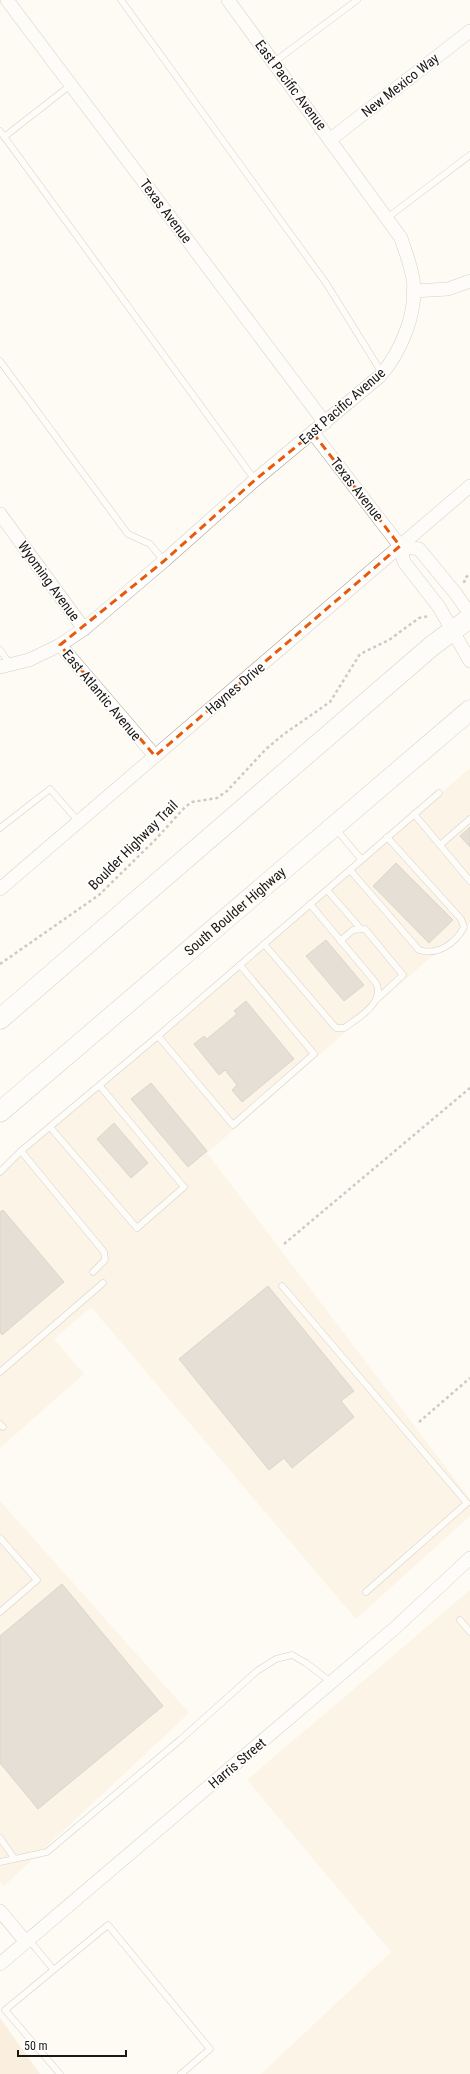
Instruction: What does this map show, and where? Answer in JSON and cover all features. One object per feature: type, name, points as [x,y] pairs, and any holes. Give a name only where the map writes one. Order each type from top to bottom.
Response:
[{"type":"main road","points":[[0,1019],[433,645],[470,616]]},
{"type":"main road","name":"South Boulder Highway","points":[[0,1112],[470,710]]},
{"type":"street","name":"Texas Avenue","points":[[8,0],[325,423]]},
{"type":"street","name":"East Pacific Avenue","points":[[60,645],[84,629],[164,561],[254,480],[325,423],[382,373],[392,361],[409,326],[413,279],[401,238],[331,139],[228,0]]},
{"type":"street","name":"New Mexico Way","points":[[331,139],[470,31]]},
{"type":"street","points":[[413,291],[448,288],[470,281]]},
{"type":"street","name":"Texas Avenue","points":[[313,433],[400,546],[404,562],[439,607],[470,661]]},
{"type":"street","name":"Haynes Drive","points":[[0,888],[470,486]]},
{"type":"street","name":"Wyoming Avenue","points":[[0,514],[84,629]]},
{"type":"street","points":[[400,546],[419,549],[456,594],[470,616]]},
{"type":"street","name":"East Atlantic Avenue","points":[[5,665],[30,660],[60,645],[155,756]]},
{"type":"street","name":"Harris Street","points":[[0,1964],[395,1628],[470,1558]]},
{"type":"street","points":[[0,1911],[27,1941]]},
{"type":"lane","points":[[121,0],[326,283],[382,373]]},
{"type":"lane","points":[[274,62],[357,0]]},
{"type":"lane","points":[[4,137],[72,84]]},
{"type":"lane","points":[[0,131],[254,480]]},
{"type":"lane","points":[[387,218],[470,155]]},
{"type":"lane","points":[[0,361],[128,534],[150,544],[164,561]]},
{"type":"lane","points":[[0,650],[5,665]]},
{"type":"lane","points":[[0,828],[50,789],[78,822]]},
{"type":"lane","points":[[1,1170],[21,1151],[100,1086],[439,793]]},
{"type":"lane","points":[[414,814],[470,881]]},
{"type":"lane","points":[[440,845],[470,819]]},
{"type":"lane","points":[[334,827],[361,859]]},
{"type":"lane","points":[[350,870],[419,950],[429,951],[446,946],[455,941],[464,927],[461,919],[387,837]]},
{"type":"lane","points":[[264,944],[336,1028],[344,1028],[373,1004],[403,975],[365,929],[360,928],[327,890]]},
{"type":"lane","points":[[310,904],[376,983],[378,989],[377,999]]},
{"type":"lane","points":[[340,941],[354,930],[360,928]]},
{"type":"lane","points":[[158,1036],[233,1125],[314,1054],[240,965]]},
{"type":"lane","points":[[50,1127],[137,1228],[184,1187],[100,1086]]},
{"type":"lane","points":[[21,1151],[104,1252],[105,1260],[93,1272]]},
{"type":"lane","points":[[0,1372],[103,1284]]},
{"type":"lane","points":[[282,1286],[467,1503],[366,1592]]},
{"type":"lane","points":[[0,1538],[37,1580],[0,1612]]},
{"type":"lane","points":[[460,1620],[470,1632]]},
{"type":"lane","points":[[0,1862],[14,1858],[28,1858],[47,1852],[181,1739],[258,1671],[276,1659],[292,1655],[306,1663],[331,1682]]},
{"type":"lane","points":[[0,1838],[14,1858]]},
{"type":"lane","points":[[60,2074],[6,2010],[53,1969],[108,1925],[210,2049],[181,2074]]},
{"type":"lane","points":[[27,1941],[53,1969]]},
{"type":"path","points":[[456,594],[463,589],[464,578],[470,574]]},
{"type":"path","name":"Boulder Highway Trail","points":[[0,964],[99,895],[155,840],[185,806],[192,802],[217,798],[228,791],[266,749],[284,734],[330,702],[360,654],[389,640],[419,618],[428,617],[439,607]]},
{"type":"path","points":[[284,1244],[470,1088]]},
{"type":"path","points":[[419,1422],[470,1378]]},
{"type":"highlighted area","points":[[313,433],[400,546],[155,756],[60,645],[164,561],[255,480]]},
{"type":"shaded area","points":[[470,768],[470,923],[207,1153],[470,1499],[470,1516],[356,1619],[91,1307],[54,1339],[84,1374],[0,1448],[0,1173]]},
{"type":"shaded area","points":[[0,1501],[189,1713],[4,1886],[0,1882]]},
{"type":"shaded area","points":[[470,1590],[470,2074],[261,2074],[391,1952],[247,1780]]},
{"type":"shaded area","points":[[0,2018],[40,2074],[0,2074]]},
{"type":"building","points":[[470,827],[470,847],[460,836]]},
{"type":"building","points":[[396,863],[453,920],[429,943],[373,886]]},
{"type":"building","points":[[326,940],[364,985],[344,1001],[306,956]]},
{"type":"building","points":[[246,1001],[294,1059],[242,1102],[232,1090],[237,1085],[225,1070],[219,1075],[194,1044],[204,1036],[207,1039],[237,1014],[234,1011]]},
{"type":"building","points":[[151,1083],[207,1151],[188,1167],[131,1099]]},
{"type":"building","points":[[114,1123],[148,1163],[131,1178],[97,1139]]},
{"type":"building","points":[[3,1210],[64,1282],[2,1335],[0,1332],[0,1212]]},
{"type":"building","points":[[268,1286],[354,1391],[341,1401],[354,1417],[292,1468],[284,1458],[269,1470],[179,1359]]},
{"type":"building","points":[[62,1584],[163,1706],[38,1809],[0,1763],[0,1636]]}]
